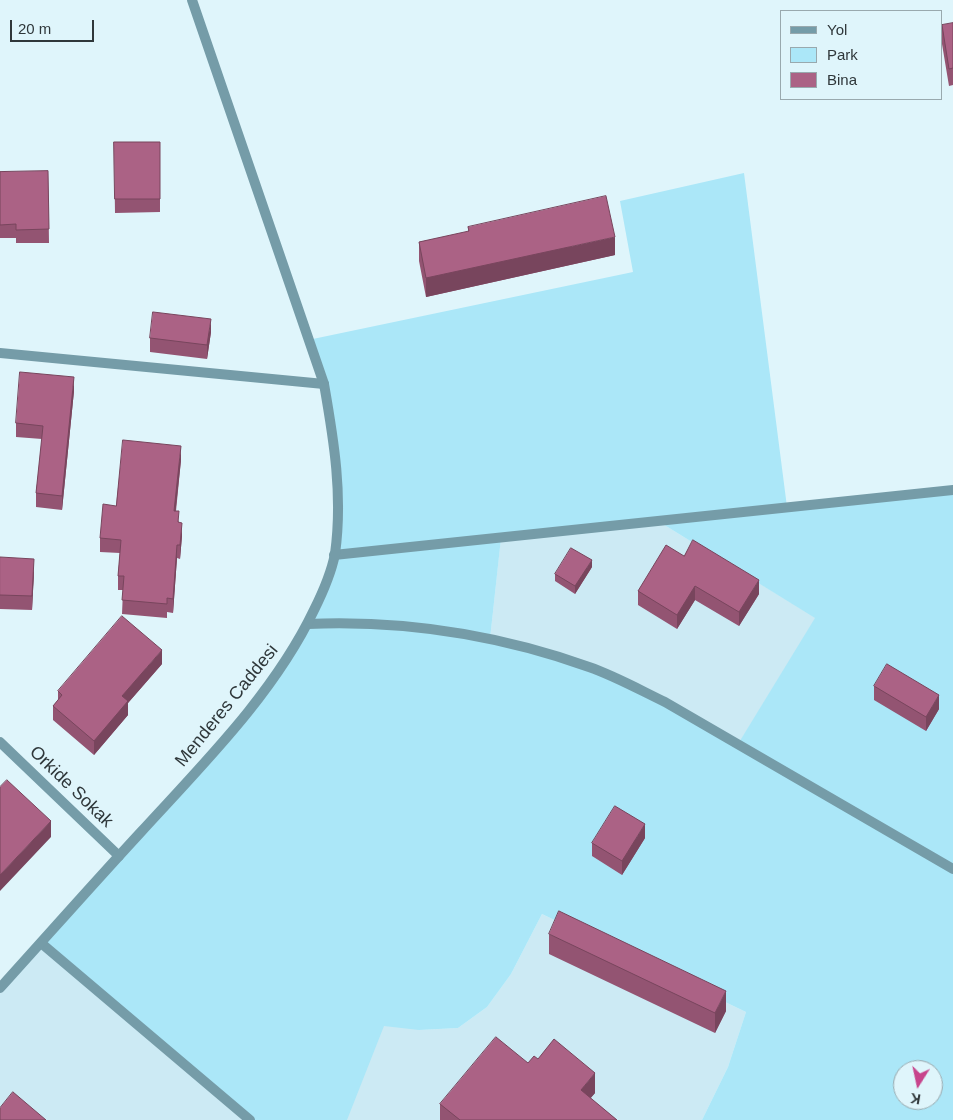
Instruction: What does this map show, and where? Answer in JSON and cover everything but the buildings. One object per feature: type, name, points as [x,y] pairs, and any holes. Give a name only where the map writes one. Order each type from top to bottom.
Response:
[{"type":"street","name":"Menderes Caddesi","points":[[0,988],[208,758],[269,686],[308,624],[326,586],[334,555],[339,487],[333,432],[324,384],[192,0]]},
{"type":"street","points":[[0,353],[324,384]]},
{"type":"street","points":[[334,555],[953,490]]},
{"type":"street","points":[[308,624],[347,622],[387,624],[470,636],[537,650],[590,667],[664,702],[953,869]]},
{"type":"street","name":"Orkide Sokak","points":[[0,742],[119,856]]},
{"type":"street","points":[[41,943],[250,1120]]},
{"type":"shaded area","points":[[658,521],[816,618],[738,745],[490,639],[501,537]]},
{"type":"shaded area","points":[[131,842],[419,1030],[458,1028],[487,1007],[511,974],[542,914],[746,1012],[728,1067],[702,1120],[0,1120],[0,988]]},
{"type":"green space","points":[[744,173],[787,507],[953,490],[953,1120],[702,1120],[728,1067],[746,1012],[542,914],[511,974],[487,1007],[458,1028],[419,1030],[384,1026],[347,1120],[250,1120],[41,943],[131,842],[287,660],[334,555],[333,433],[308,340],[633,272],[620,201]],"holes":[[[658,521],[815,618],[738,744],[590,667],[490,639],[501,538]]]}]
